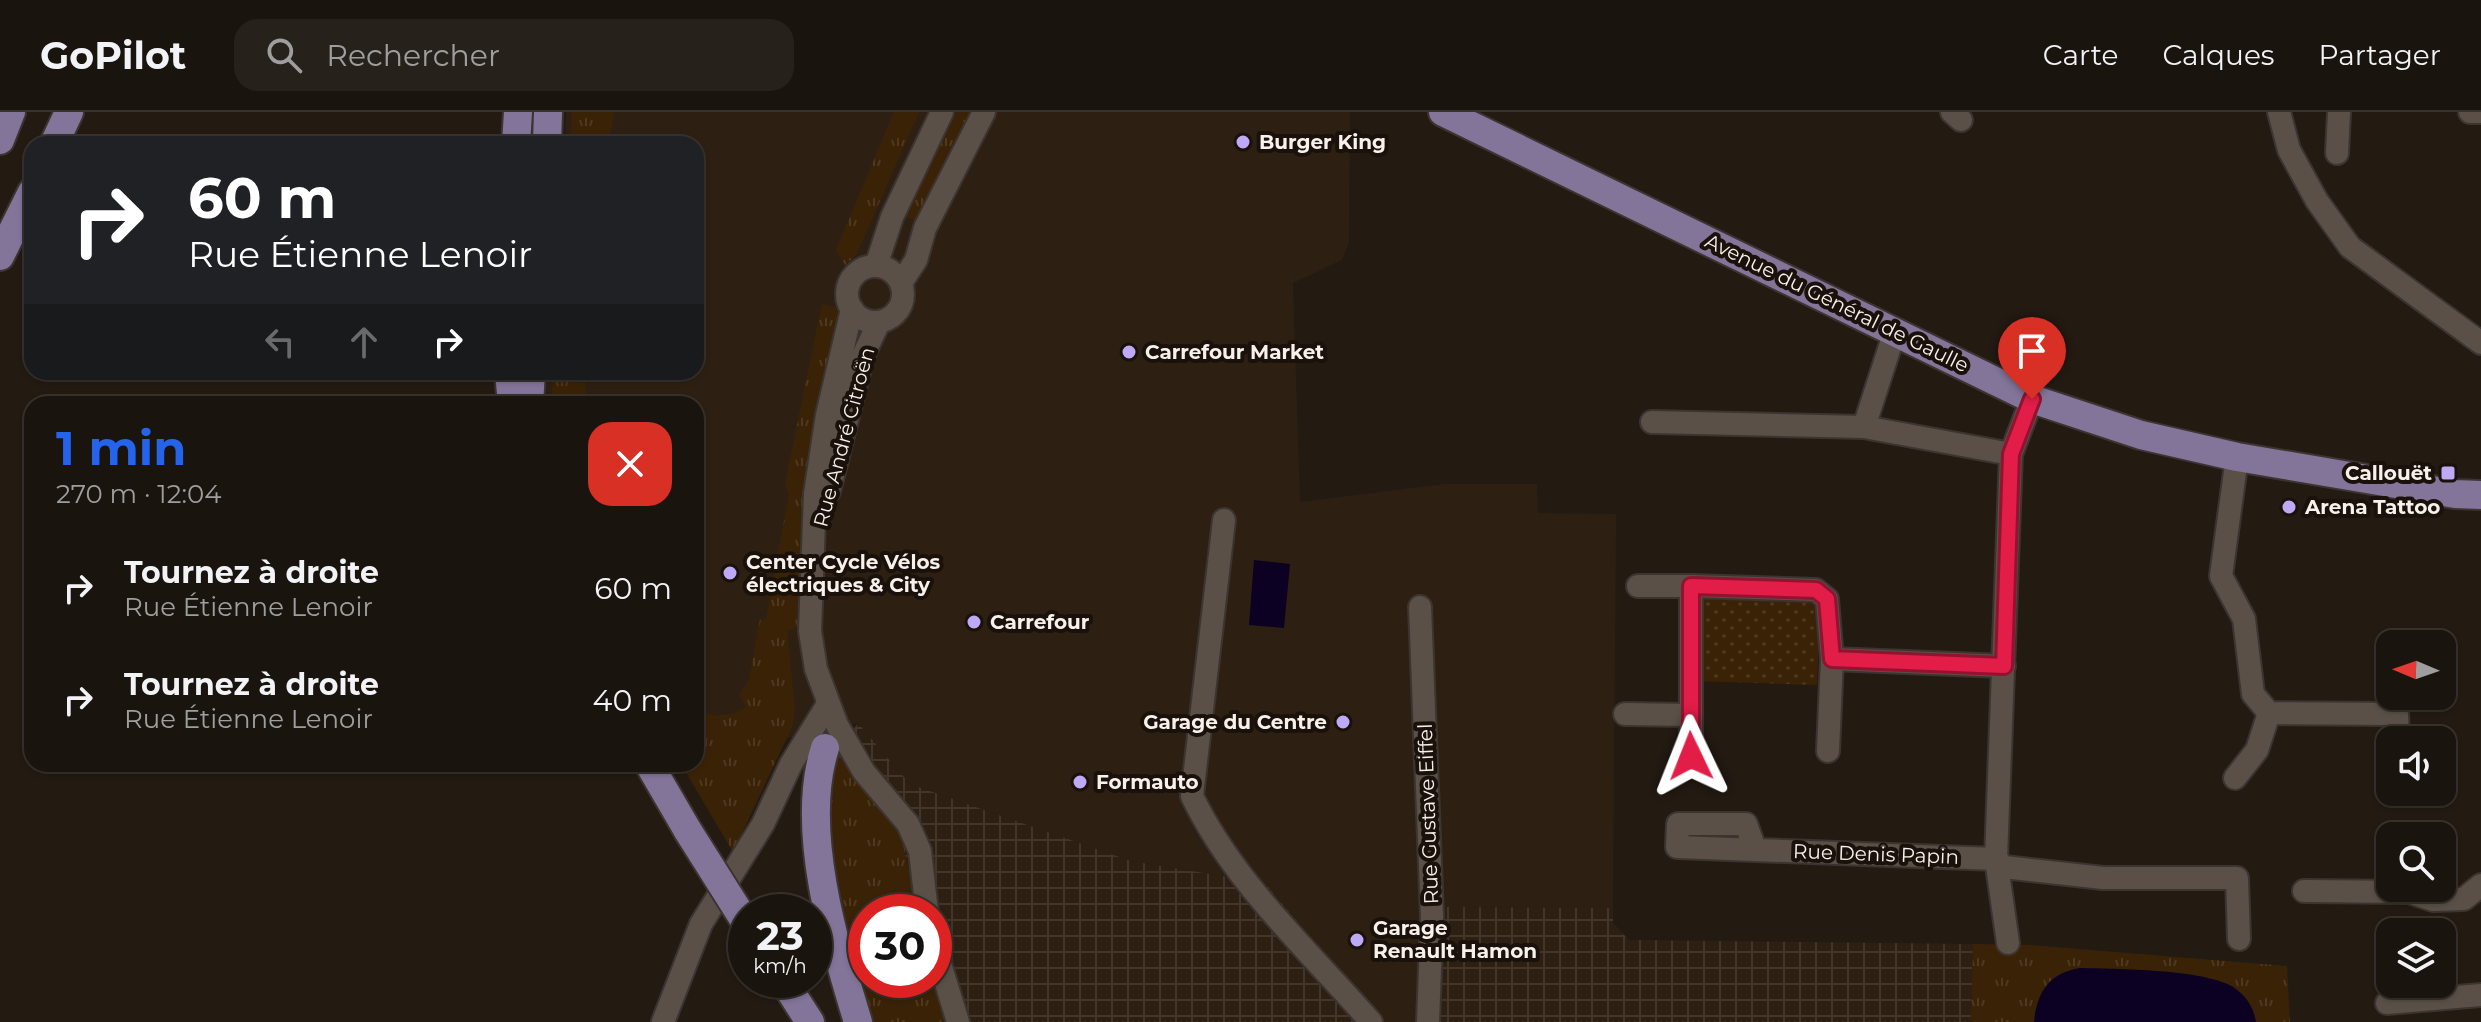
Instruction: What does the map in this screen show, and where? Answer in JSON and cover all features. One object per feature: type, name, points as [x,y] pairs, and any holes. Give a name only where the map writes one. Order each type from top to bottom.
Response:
[{"type":"main road","points":[[0,140],[11,112]]},
{"type":"main road","points":[[58,136],[69,112]]},
{"type":"main road","points":[[516,136],[518,112]]},
{"type":"main road","points":[[547,136],[548,112]]},
{"type":"main road","name":"Avenue du Général de Gaulle","points":[[1443,112],[2032,399],[2141,435],[2237,457],[2455,494],[2481,495]]},
{"type":"main road","points":[[0,256],[24,208]]},
{"type":"main road","points":[[830,726],[816,774],[815,817],[828,904],[858,1022]]},
{"type":"main road","points":[[654,772],[728,894]]},
{"type":"main road","points":[[795,998],[810,1022]]},
{"type":"street","points":[[876,266],[892,217],[942,112]]},
{"type":"street","points":[[901,283],[891,271],[876,266],[867,268],[852,278],[848,294],[852,309],[864,320],[879,322],[900,307],[901,283],[916,260],[925,228],[984,112]]},
{"type":"street","points":[[2279,112],[2289,150],[2317,201],[2350,247],[2481,343]]},
{"type":"street","points":[[2337,153],[2339,112]]},
{"type":"street","points":[[2470,112],[2481,112]]},
{"type":"street","name":"Rue André Citroën","points":[[852,309],[827,415],[817,481],[810,631],[830,726],[908,824],[920,851],[925,894]]},
{"type":"street","name":"Rue André Citroën","points":[[814,554],[863,356],[879,322]]},
{"type":"street","points":[[1864,427],[1895,331]]},
{"type":"street","points":[[2008,943],[1996,859],[2011,454],[2032,399]]},
{"type":"street","points":[[1652,422],[1864,427],[2011,454]]},
{"type":"street","points":[[2237,457],[2221,576],[2244,619],[2253,694],[2269,713],[2397,714],[2397,726]]},
{"type":"street","points":[[1224,520],[1192,796],[1206,827],[1243,877],[1371,1022]]},
{"type":"street","points":[[1638,586],[1816,590],[1827,599],[1832,659],[1828,751]]},
{"type":"street","points":[[1691,586],[1691,756]]},
{"type":"street","name":"Rue Gustave Eiffel","points":[[1420,607],[1432,916],[1428,1022]]},
{"type":"street","points":[[1832,659],[2004,666]]},
{"type":"street","points":[[2235,778],[2257,750],[2269,713]]},
{"type":"street","points":[[1625,714],[1690,715]]},
{"type":"street","points":[[791,764],[830,726]]},
{"type":"street","points":[[663,1022],[701,924],[763,824],[791,764],[830,726]]},
{"type":"street","name":"Rue Denis Papin","points":[[1755,849],[1996,859],[2004,867],[2103,878],[2237,878],[2239,939]]},
{"type":"street","points":[[2304,891],[2409,892],[2433,900],[2464,899],[2481,885]]},
{"type":"street","points":[[2387,1003],[2481,995]]},
{"type":"street","points":[[951,998],[958,1022]]},
{"type":"shaded area","points":[[566,112],[1350,112],[1349,242],[1342,260],[1293,283],[1300,502],[1443,484],[1537,484],[1538,513],[1616,514],[1613,908],[1440,907],[1440,1022],[1382,1022],[1265,883],[1131,861],[910,784],[858,723],[704,756],[704,396],[547,396],[546,387],[546,380],[704,380],[704,136],[565,136]]},
{"type":"shaded area","points":[[1254,560],[1290,564],[1284,628],[1249,625]]},
{"type":"shaded area","points":[[858,723],[910,784],[1131,861],[1265,883],[1382,1022],[950,1022],[942,998],[952,998],[952,894],[915,894],[898,826],[834,756]]},
{"type":"shaded area","points":[[1439,907],[1613,908],[1613,923],[1629,940],[1973,944],[1971,1022],[1440,1022]]},
{"type":"shaded area","points":[[2080,968],[2181,973],[2220,981],[2238,990],[2251,1007],[2256,1022],[2034,1022],[2038,1002],[2046,986],[2060,974]]},
{"type":"green space","points":[[572,112],[614,112],[610,136],[570,136]]},
{"type":"green space","points":[[894,112],[919,112],[856,255],[845,265],[836,250]]},
{"type":"green space","points":[[951,112],[978,112],[919,222],[901,215]]},
{"type":"green space","points":[[822,304],[836,307],[841,325],[812,464],[799,627],[787,630],[795,710],[792,727],[733,852],[686,772],[704,772],[704,711],[721,716],[746,707],[739,695],[749,680],[760,619],[766,620],[789,494],[785,483]]},
{"type":"green space","points":[[552,380],[585,380],[586,396],[553,396]]},
{"type":"green space","points":[[1694,596],[1820,599],[1817,685],[1693,681]]},
{"type":"green space","points":[[834,756],[843,758],[898,826],[915,894],[848,894],[848,948],[833,870],[826,808]]},
{"type":"green space","points":[[1973,944],[2029,945],[2287,966],[2290,1022],[1971,1022]]},
{"type":"green space","points":[[865,998],[941,998],[950,1022],[873,1022]]},
{"type":"place","name":"Burger King","points":[[1243,142]]},
{"type":"place","name":"Carrefour Market","points":[[1129,352]]},
{"type":"place","name":"Callouët","points":[[2448,473]]},
{"type":"place","name":"Arena Tattoo","points":[[2289,507]]},
{"type":"place","name":"Center Cycle Vélos électriques & City","points":[[730,573]]},
{"type":"place","name":"Carrefour","points":[[974,622]]},
{"type":"place","name":"Garage du Centre","points":[[1343,722]]},
{"type":"place","name":"Formauto","points":[[1080,782]]},
{"type":"place","name":"Garage Renault Hamon","points":[[1357,940]]},
{"type":"route","points":[[1691,756],[1691,586],[1816,590],[1827,599],[1832,659],[2004,666],[2011,454],[2032,399]]}]
